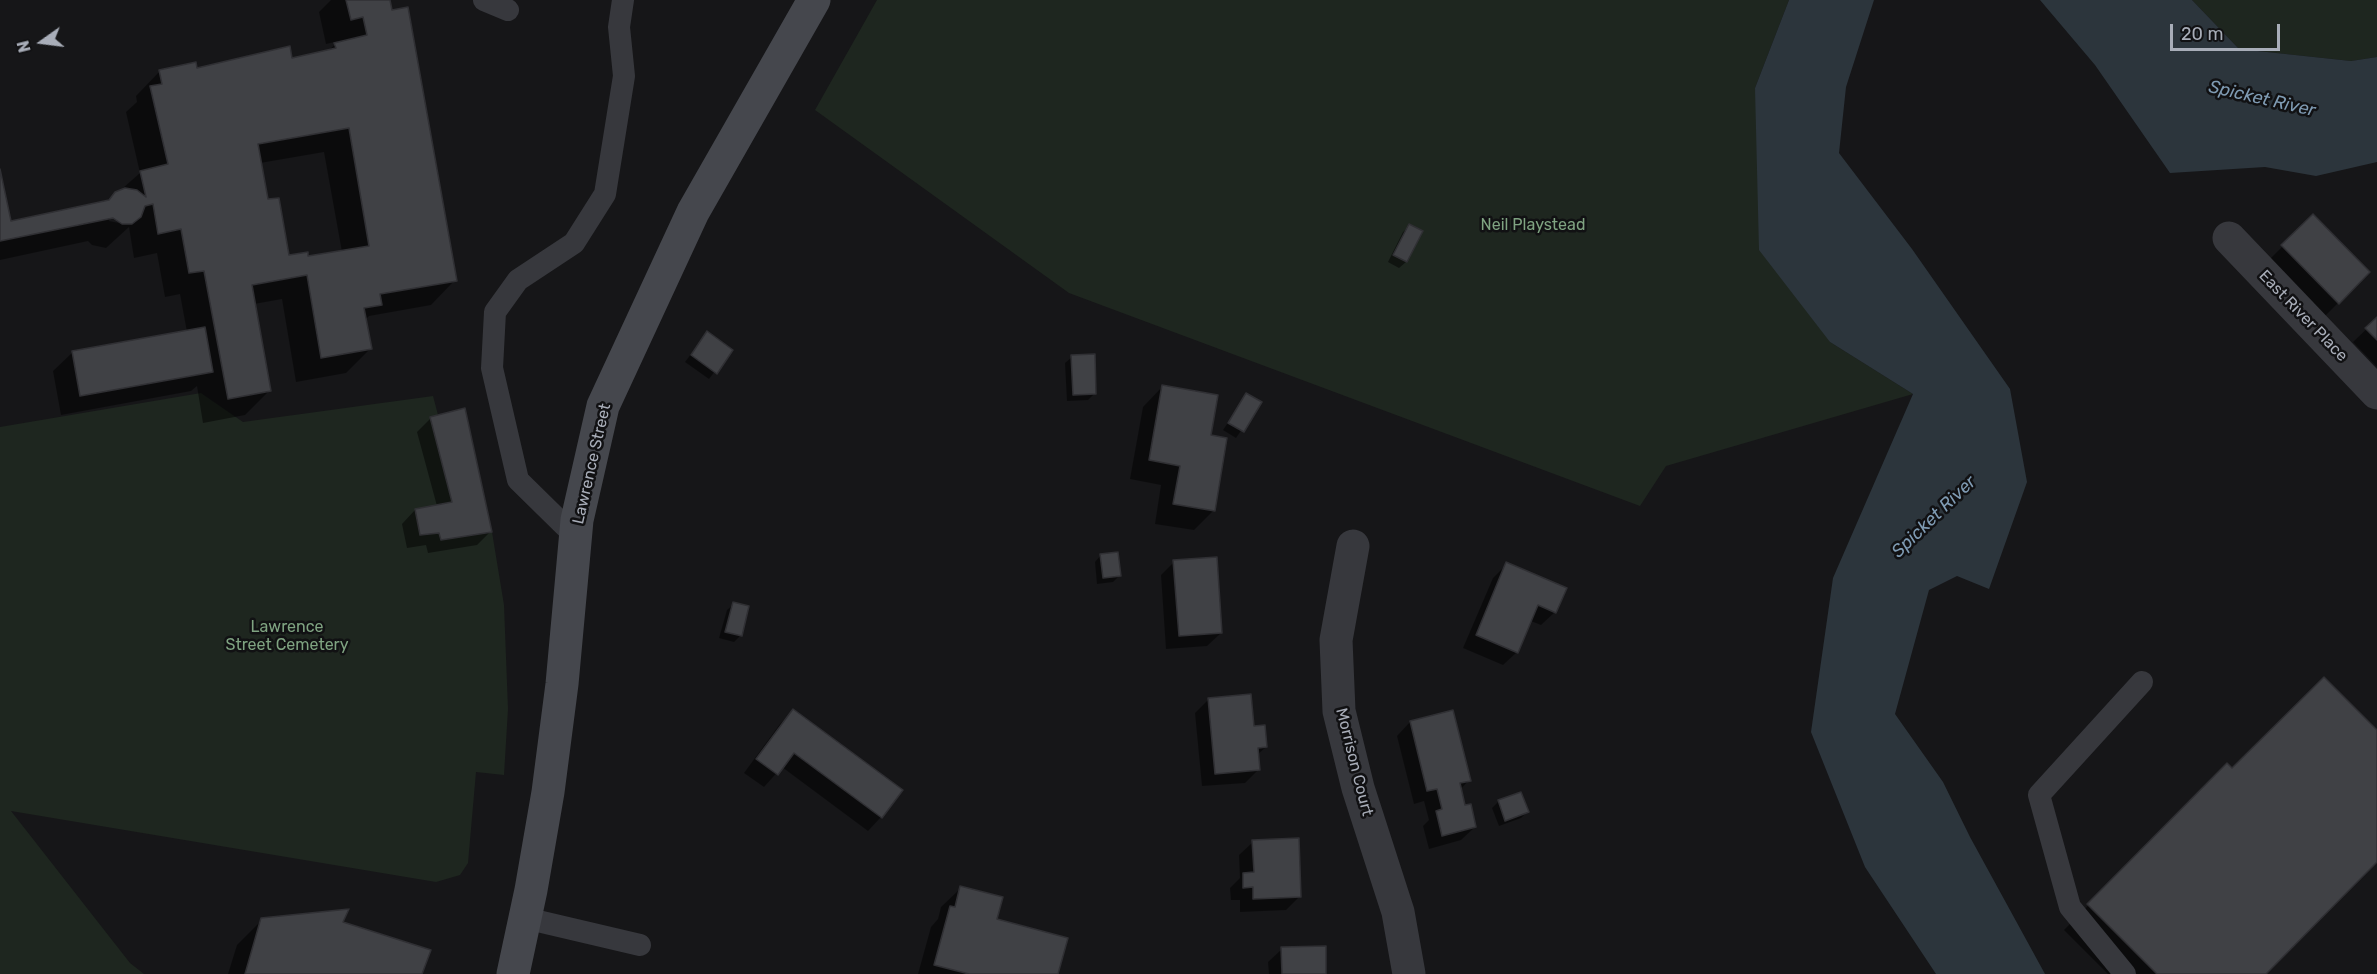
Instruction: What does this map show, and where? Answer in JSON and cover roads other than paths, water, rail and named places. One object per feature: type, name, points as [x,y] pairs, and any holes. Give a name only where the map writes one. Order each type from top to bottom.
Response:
[{"type":"main road","name":"Lawrence Street","points":[[513,974],[548,792],[558,716],[577,520],[603,406],[693,212],[814,0]]},
{"type":"street","name":"East River Place","points":[[2229,238],[2377,393]]},
{"type":"street","name":"Morrison Court","points":[[1353,546],[1336,640],[1339,711],[1358,788],[1398,912],[1408,974]]},
{"type":"lane","points":[[484,0],[508,10]]},
{"type":"lane","points":[[576,537],[518,480],[492,368],[495,312],[518,280],[573,243],[605,194],[624,76],[620,27],[623,0]]},
{"type":"lane","points":[[2126,974],[2070,907],[2039,795],[2142,682]]},
{"type":"lane","points":[[525,918],[640,945]]},
{"type":"water","name":"Spicket River","points":[[1789,0],[1874,0],[1846,87],[1839,153],[1912,249],[2010,389],[2027,482],[1989,589],[1957,576],[1929,590],[1895,714],[1943,782],[1970,837],[2045,974],[1936,974],[1865,867],[1811,732],[1833,578],[1913,394],[1830,342],[1759,250],[1755,88]]},
{"type":"water","name":"Spicket River","points":[[2040,0],[2192,0],[2239,49],[2351,61],[2377,57],[2377,162],[2316,176],[2265,167],[2170,173],[2095,65]]},
{"type":"park label","name":"Neil Playstead","points":[[1533,225]]},
{"type":"park label","name":"Lawrence Street Cemetery","points":[[287,636]]}]
